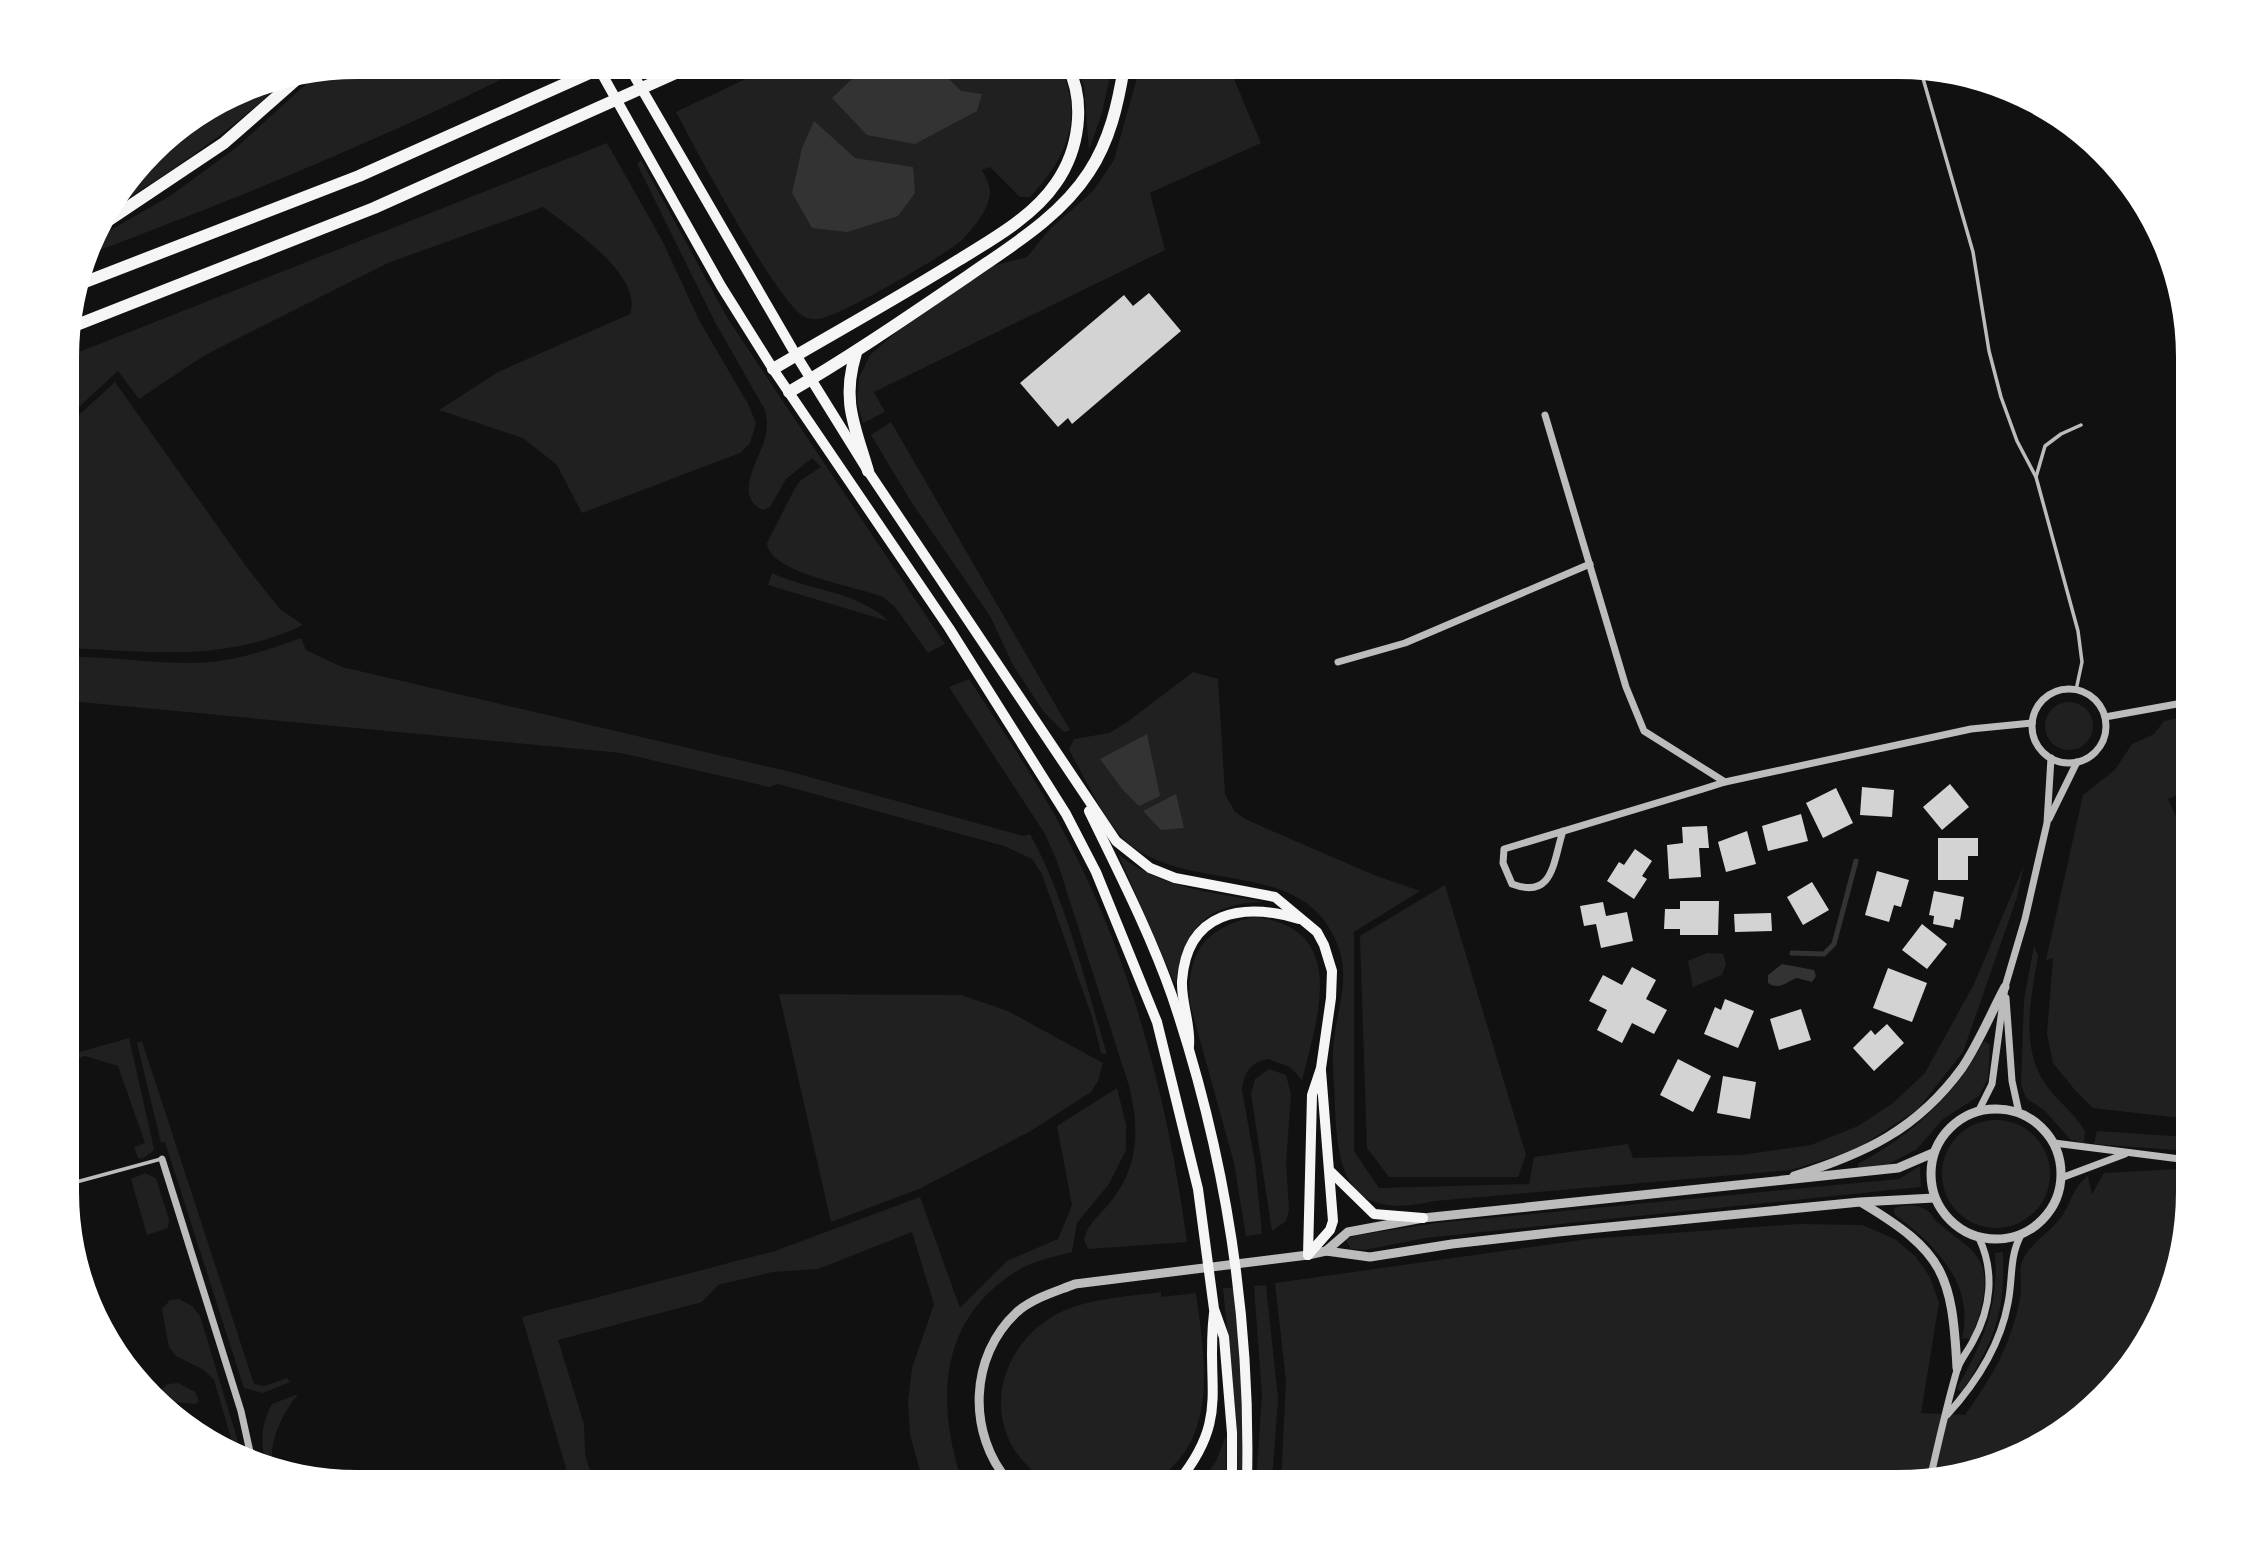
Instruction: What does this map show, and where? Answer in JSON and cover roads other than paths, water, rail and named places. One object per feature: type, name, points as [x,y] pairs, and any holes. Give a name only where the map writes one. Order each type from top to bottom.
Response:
[{"type":"highway","points":[[90,280],[359,176],[573,79]]},
{"type":"highway","points":[[81,323],[374,208],[662,79]]},
{"type":"highway","points":[[773,369],[955,262],[1035,207],[1056,184],[1075,142],[1079,118],[1077,95],[1072,79]]},
{"type":"highway","points":[[789,393],[856,353],[1048,219],[1088,174],[1104,148],[1115,116],[1122,79]]},
{"type":"highway","points":[[119,213],[224,142],[287,88]]},
{"type":"highway","points":[[856,353],[847,388],[848,402],[868,471]]},
{"type":"main road","points":[[606,79],[646,156],[773,369],[949,628],[1066,814],[1096,872],[1157,1022],[1171,1070],[1198,1189],[1214,1310],[1224,1337],[1232,1433],[1232,1470]]},
{"type":"main road","points":[[636,79],[796,355],[868,471],[1116,841],[1150,868],[1175,878],[1275,897],[1305,921],[1324,945],[1332,971],[1321,1068],[1333,1222],[1330,1230],[1308,1255]]},
{"type":"main road","points":[[1077,785],[1171,994],[1222,1178],[1238,1278],[1249,1405],[1247,1470]]},
{"type":"main road","points":[[1189,1054],[1190,1030],[1182,984],[1191,947],[1201,932],[1217,919],[1237,911],[1272,911],[1305,921]]},
{"type":"main road","points":[[1308,1255],[1312,1095],[1321,1068]]},
{"type":"main road","points":[[1331,1172],[1374,1213],[1423,1218]]},
{"type":"main road","points":[[1186,1470],[1205,1442],[1213,1418],[1211,1339],[1214,1310]]},
{"type":"street","points":[[1545,415],[1626,687],[1644,731],[1724,782]]},
{"type":"street","points":[[1338,662],[1405,643],[1590,564]]},
{"type":"street","points":[[2047,822],[2077,762],[2097,750],[2106,729],[2105,717],[2095,699],[2076,690],[2051,694],[2035,711],[2032,723],[2036,743],[2051,758],[2077,762]]},
{"type":"street","points":[[2105,717],[2176,703]]},
{"type":"street","points":[[1563,831],[1555,862],[1547,879],[1536,889],[1527,890],[1512,884],[1503,863],[1504,849],[1563,831],[1724,782],[1971,729],[2032,723]]},
{"type":"street","points":[[1979,1110],[1992,1084],[2005,987],[2025,919],[2047,822],[2051,758]]},
{"type":"street","points":[[2005,987],[2012,1081],[2019,1113]]},
{"type":"street","points":[[1774,1182],[1851,1158],[1892,1135],[1930,1105],[1962,1067],[2005,987]]},
{"type":"street","points":[[2001,1108],[2019,1113],[2040,1126],[2054,1143],[2061,1164],[2061,1178],[2053,1206],[2040,1223],[2021,1235],[2000,1240],[1979,1238],[1959,1229],[1943,1214],[1934,1198],[1930,1174],[1933,1153],[1951,1126],[1979,1110],[2001,1108]]},
{"type":"street","points":[[2054,1143],[2176,1159]]},
{"type":"street","points":[[1326,1251],[1348,1232],[1423,1218],[1591,1198],[1898,1168],[1933,1153]]},
{"type":"street","points":[[2061,1178],[2129,1153]]},
{"type":"street","points":[[162,1159],[241,1411],[249,1448]]},
{"type":"street","points":[[1000,1470],[992,1458],[979,1412],[980,1382],[987,1355],[1001,1330],[1018,1312],[1038,1298],[1075,1284],[1290,1258],[1326,1251],[1370,1258],[1452,1244],[1860,1202],[1934,1198]]},
{"type":"street","points":[[1860,1202],[1885,1217],[1935,1260],[1952,1297],[1957,1367]]},
{"type":"street","points":[[1944,1419],[1972,1387],[1996,1345],[2008,1303],[2013,1251],[2021,1235]]},
{"type":"street","points":[[1933,1468],[1957,1367],[1974,1339],[1989,1303],[1990,1278],[1986,1253],[1979,1238]]},
{"type":"lane","points":[[1923,80],[1973,251],[1989,351],[2001,397],[2017,441],[2036,477],[2078,631],[2082,662],[2076,690]]},
{"type":"lane","points":[[2036,477],[2045,446],[2061,434],[2081,425]]},
{"type":"lane","points":[[79,1181],[162,1159]]},
{"type":"waterway","points":[[1792,953],[1824,954],[1834,944],[1856,861]]}]
